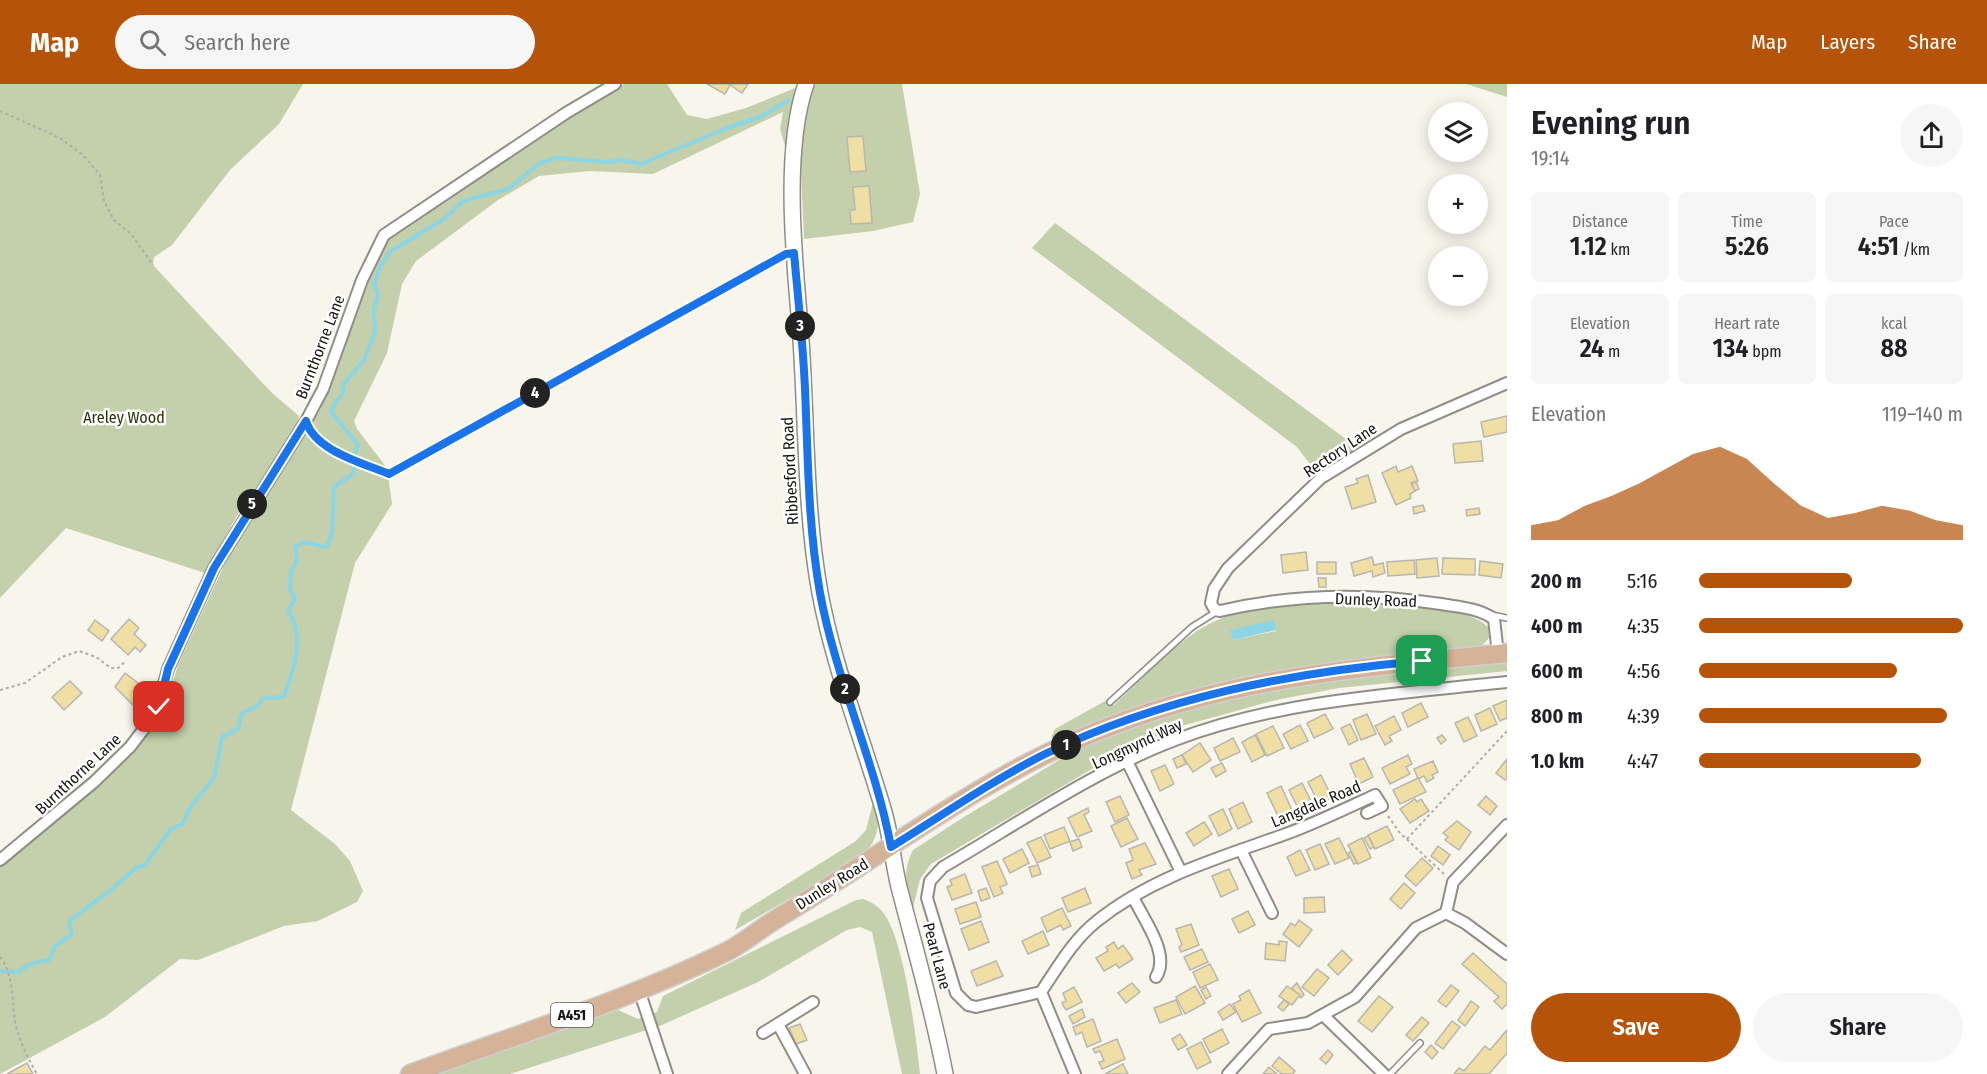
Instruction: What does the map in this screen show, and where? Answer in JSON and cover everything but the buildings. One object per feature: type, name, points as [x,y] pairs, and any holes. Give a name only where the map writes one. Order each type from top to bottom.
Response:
[{"type":"main road","name":"Ribbesford Road","points":[[806,84],[798,113],[795,136],[794,253],[805,388],[810,521],[820,595],[841,674],[885,816],[891,847]]},
{"type":"main road","name":"Dunley Road","points":[[410,1074],[639,990],[730,950],[998,780],[1083,737],[1143,715],[1215,693],[1312,673],[1503,653]]},
{"type":"main road","name":"Pearl Lane","points":[[891,847],[933,1014],[945,1074]]},
{"type":"street","name":"Burnthorne Lane","points":[[0,860],[94,782],[130,747],[156,713],[168,669],[214,568],[306,421],[323,389],[370,262],[384,235],[566,113],[615,84]]},
{"type":"street","name":"Rectory Lane","points":[[1220,611],[1212,606],[1211,600],[1223,573],[1321,478],[1401,429],[1507,383]]},
{"type":"street","name":"Dunley Road","points":[[1220,611],[1272,600],[1352,597],[1418,601],[1488,614],[1496,624],[1503,653]]},
{"type":"street","name":"Longmynd Way","points":[[1041,992],[976,1007],[962,1000],[951,980],[927,898],[930,880],[943,867],[1127,761],[1211,728],[1297,707],[1342,699],[1507,682]]},
{"type":"street","points":[[1127,761],[1181,872]]},
{"type":"street","name":"Langdale Road","points":[[1041,992],[1072,946],[1095,922],[1133,897],[1181,872],[1286,834],[1375,795],[1382,806],[1367,813]]},
{"type":"street","points":[[1446,914],[1453,882],[1507,825]]},
{"type":"street","points":[[1241,849],[1272,913]]},
{"type":"street","points":[[1133,897],[1162,957],[1161,969],[1156,977]]},
{"type":"street","points":[[1446,914],[1465,923],[1507,954]]},
{"type":"street","points":[[1228,1074],[1269,1029],[1308,1023],[1355,997],[1416,928],[1446,914]]},
{"type":"street","points":[[639,990],[667,1074]]},
{"type":"street","points":[[1041,992],[1075,1074]]},
{"type":"street","points":[[763,1033],[813,1002]]},
{"type":"street","points":[[1323,1015],[1384,1074]]},
{"type":"street","points":[[778,1024],[804,1070]]},
{"type":"lane","points":[[1110,702],[1192,627],[1220,611]]},
{"type":"lane","points":[[1488,614],[1507,618]]},
{"type":"lane","points":[[1390,1074],[1420,1043]]},
{"type":"path","points":[[0,111],[60,138],[83,155],[100,175],[104,201],[114,220],[131,234],[153,265]]},
{"type":"path","points":[[306,421],[309,430],[321,441],[389,474],[776,260],[794,253]]},
{"type":"path","points":[[0,690],[30,681],[70,652],[87,652],[111,668],[118,668],[126,661]]},
{"type":"path","points":[[1407,839],[1507,732]]},
{"type":"path","points":[[1382,806],[1407,839],[1453,882]]},
{"type":"path","points":[[0,957],[8,972],[16,1025],[26,1054],[37,1074]]},
{"type":"green space","name":"Areley Wood","points":[[0,84],[303,84],[279,124],[230,170],[172,245],[154,257],[153,265],[272,393],[299,416],[298,420],[301,422],[238,514],[205,573],[66,528],[0,598]]},
{"type":"green space","points":[[624,84],[667,84],[687,115],[707,119],[746,108],[795,88],[785,146],[780,129],[783,112],[653,174],[589,171],[539,176],[498,200],[416,261],[402,284],[387,353],[354,421],[357,429],[387,468],[392,504],[355,563],[291,810],[335,844],[350,861],[363,891],[357,902],[318,921],[284,926],[198,960],[180,959],[105,1017],[0,1074],[0,867],[130,755],[162,717],[178,665],[232,548],[320,410],[373,269],[386,241],[395,232],[446,202],[575,113]]},
{"type":"green space","points":[[815,84],[902,84],[920,194],[913,222],[873,231],[804,239],[802,140],[808,102]]},
{"type":"green space","points":[[1466,84],[1507,84],[1507,97]]},
{"type":"green space","points":[[1055,223],[1358,448],[1318,475],[1297,447],[1032,248]]},
{"type":"green space","points":[[1291,604],[1374,604],[1434,608],[1466,615],[1479,620],[1488,627],[1489,638],[1479,649],[1160,701],[1051,738],[1055,729],[1105,701],[1114,705],[1185,639],[1211,623],[1230,615]],"holes":[[[1274,621],[1276,631],[1233,640],[1231,630]]]},
{"type":"green space","points":[[1507,660],[1507,671],[1339,688],[1276,700],[1178,727],[1124,750],[931,864],[920,879],[913,908],[908,893],[906,872],[913,850],[1076,750],[1128,728],[1202,704],[1301,682]]},
{"type":"green space","points":[[874,799],[878,824],[876,836],[869,848],[805,890],[735,930],[741,913],[856,841],[866,830]]},
{"type":"green space","points":[[863,899],[876,905],[883,912],[898,947],[916,1038],[920,1074],[902,1074],[872,932],[860,927],[847,930],[758,982],[662,1025],[510,1074],[437,1074],[600,1015],[618,1010],[638,1019],[657,1012],[663,996],[856,900]]},
{"type":"water","points":[[1274,620],[1276,630],[1233,640],[1230,630]]},
{"type":"waterway","points":[[0,971],[18,972],[30,964],[49,960],[55,946],[72,934],[69,922],[136,868],[145,865],[170,830],[183,823],[191,806],[214,778],[222,737],[238,729],[242,713],[257,706],[264,698],[284,697],[294,665],[297,643],[293,621],[288,611],[295,599],[290,589],[291,572],[297,561],[295,547],[305,543],[324,547],[328,545],[332,533],[334,487],[354,473],[353,458],[358,445],[331,412],[343,394],[343,385],[364,360],[375,332],[374,309],[378,295],[374,283],[381,265],[391,251],[444,219],[463,201],[508,189],[540,163],[556,158],[608,162],[621,160],[641,164],[727,128],[760,117],[789,100]]},
{"type":"route","points":[[159,707],[168,669],[214,568],[306,421],[309,430],[336,451],[389,474],[786,254],[794,253],[805,388],[806,463],[811,533],[820,595],[841,674],[885,816],[891,847],[998,780],[1043,755],[1083,737],[1143,715],[1256,683],[1362,666],[1422,661]]}]
